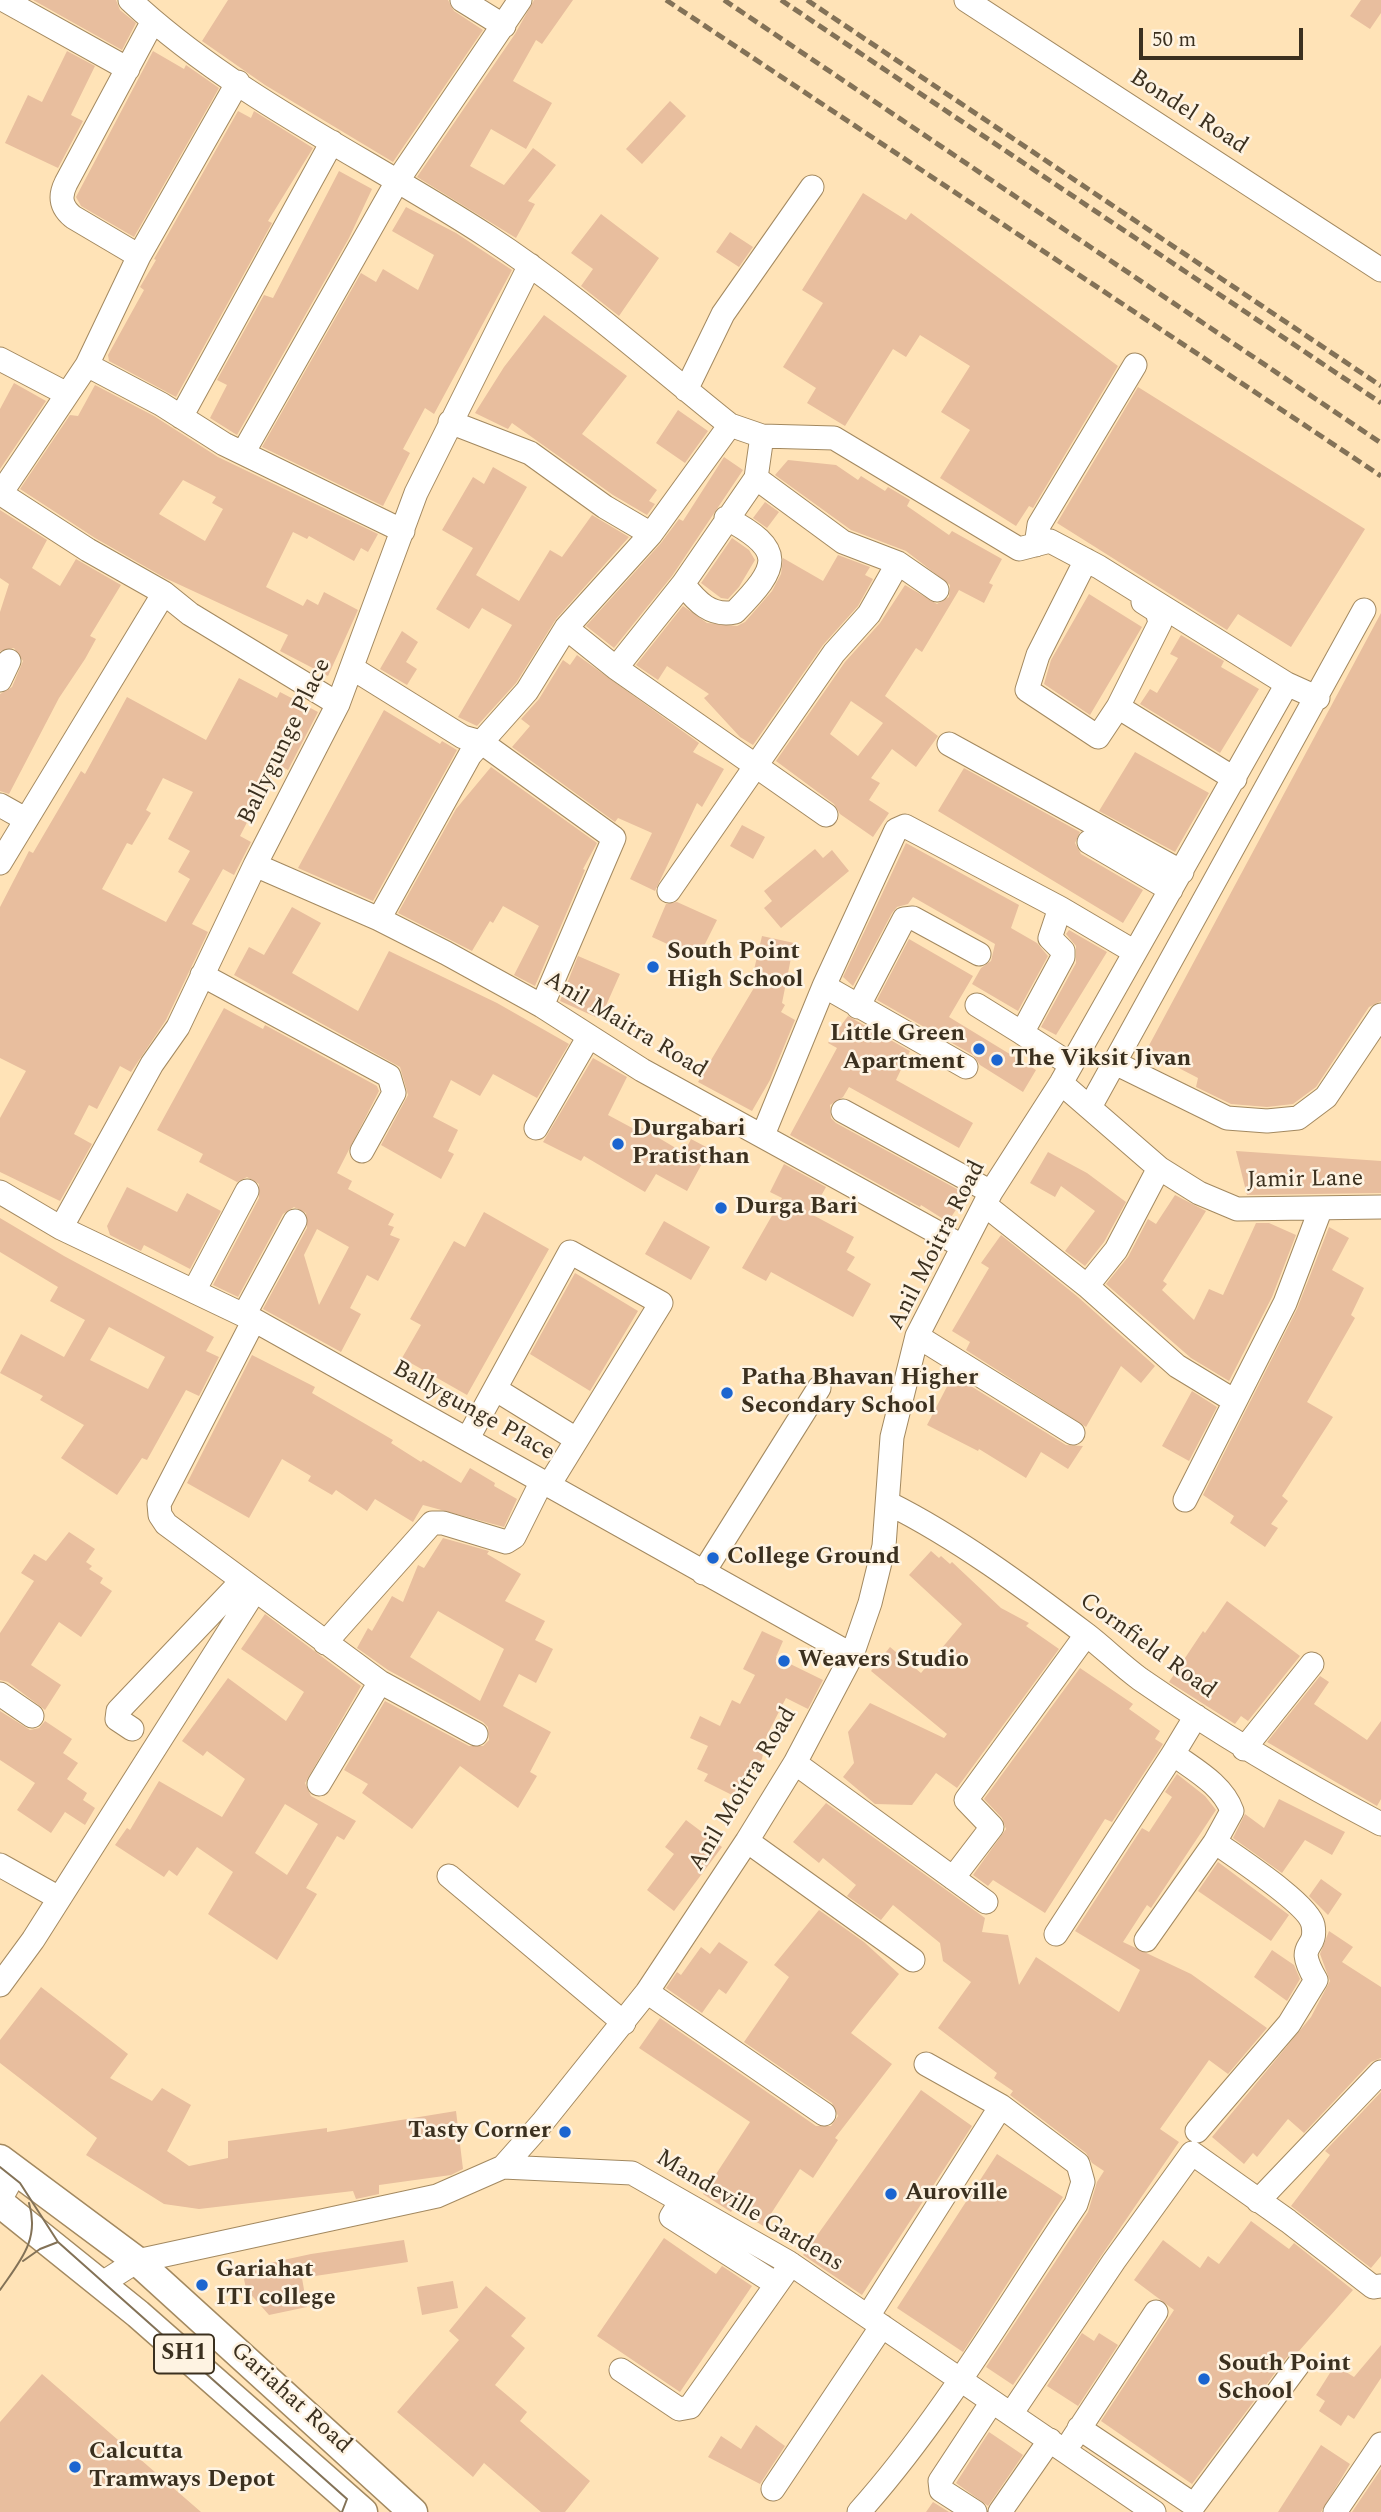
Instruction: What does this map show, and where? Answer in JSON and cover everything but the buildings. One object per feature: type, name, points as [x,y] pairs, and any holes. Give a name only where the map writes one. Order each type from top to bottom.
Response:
[{"type":"main road","name":"Gariahat Road","points":[[8,2165],[137,2261],[413,2512]]},
{"type":"main road","name":"Gariahat Road","points":[[0,2202],[102,2284],[363,2512]]},
{"type":"street","points":[[4,0],[128,69]]},
{"type":"street","points":[[130,0],[153,21],[238,82],[530,265],[730,425],[762,436],[834,438],[1018,549],[1050,541],[1150,607],[1160,616],[1160,624],[1118,707],[1098,737],[1026,688],[1038,655],[1084,565]]},
{"type":"street","points":[[462,0],[504,26]]},
{"type":"street","points":[[243,453],[398,180],[520,0]]},
{"type":"street","name":"Bondel Road","points":[[966,0],[1381,270]]},
{"type":"street","points":[[139,256],[73,217],[65,210],[61,201],[62,191],[153,21]]},
{"type":"street","points":[[238,82],[139,256],[87,365],[1,493],[88,551],[164,593],[190,614],[338,704]]},
{"type":"street","points":[[181,417],[332,142]]},
{"type":"street","points":[[686,390],[723,314],[812,187]]},
{"type":"street","name":"Ballygunge Place","points":[[61,1228],[152,1064],[178,1027],[255,865],[338,704],[416,493],[530,265]]},
{"type":"street","points":[[0,359],[66,394]]},
{"type":"street","points":[[87,365],[243,453],[403,531]]},
{"type":"street","points":[[1036,545],[1039,525],[1135,365]]},
{"type":"street","points":[[450,422],[530,453],[605,507],[651,534]]},
{"type":"street","points":[[379,919],[470,755],[527,691],[566,628],[651,534],[730,425]]},
{"type":"street","points":[[616,668],[683,584],[756,478],[762,436]]},
{"type":"street","points":[[756,478],[844,541],[898,563],[937,590]]},
{"type":"street","points":[[683,584],[695,600],[723,615],[735,612],[762,580],[770,566],[771,553],[766,544],[726,518]]},
{"type":"street","points":[[669,891],[699,844],[756,767],[834,653],[869,614],[898,563]]},
{"type":"street","points":[[1084,565],[1287,684],[1318,698]]},
{"type":"street","points":[[0,863],[164,593]]},
{"type":"street","points":[[1090,1107],[1318,698],[1364,610]]},
{"type":"street","points":[[566,628],[616,668],[826,815]]},
{"type":"street","points":[[352,668],[463,737],[481,742],[614,838],[542,1006]]},
{"type":"street","name":"Anil Moitra Road","points":[[503,2167],[647,1992],[795,1763],[852,1655],[870,1603],[884,1546],[892,1437],[916,1336],[988,1198],[1066,1074],[1133,951],[1177,881],[1287,684]]},
{"type":"street","points":[[1118,707],[1235,779]]},
{"type":"street","points":[[949,744],[1177,881]]},
{"type":"street","points":[[0,805],[25,819]]},
{"type":"street","points":[[763,1135],[824,986],[896,830],[905,826],[1060,908],[1133,951]]},
{"type":"street","points":[[1089,842],[1177,881]]},
{"type":"street","name":"Anil Maitra Road","points":[[255,865],[379,919],[542,1006],[588,1038],[962,1246]]},
{"type":"street","points":[[1022,1033],[1063,957],[1063,951],[1050,938],[1060,908]]},
{"type":"street","points":[[858,1007],[904,919],[913,918],[979,954]]},
{"type":"street","points":[[202,975],[389,1076],[394,1093],[362,1151]]},
{"type":"street","points":[[824,986],[965,1067]]},
{"type":"street","name":"Jamir Lane","points":[[977,1005],[1022,1033],[1066,1074],[1090,1107],[1159,1168],[1199,1193],[1237,1209],[1381,1207]]},
{"type":"street","points":[[1115,1063],[1227,1118],[1267,1121],[1298,1118],[1326,1097],[1381,1015]]},
{"type":"street","points":[[536,1129],[588,1038]]},
{"type":"street","points":[[843,1111],[988,1198],[1177,1366],[1233,1400]]},
{"type":"street","points":[[1087,1286],[1116,1250],[1159,1168]]},
{"type":"street","points":[[194,1291],[247,1191]]},
{"type":"street","name":"Ballygunge Place","points":[[0,1192],[61,1228],[249,1318],[852,1655]]},
{"type":"street","points":[[1185,1500],[1284,1303],[1321,1208]]},
{"type":"street","points":[[295,1221],[159,1504],[160,1515],[166,1524],[248,1587],[380,1682],[476,1734]]},
{"type":"street","points":[[325,1643],[432,1522],[506,1542],[514,1537],[545,1483],[576,1439],[661,1303],[570,1252],[468,1438]]},
{"type":"street","points":[[916,1336],[1073,1433]]},
{"type":"street","points":[[703,1573],[819,1388]]},
{"type":"street","points":[[495,1389],[576,1439]]},
{"type":"street","name":"Cornfield Road","points":[[888,1503],[922,1520],[1086,1635],[1138,1677],[1244,1749],[1380,1821]]},
{"type":"street","points":[[132,1729],[117,1719],[118,1711],[248,1587]]},
{"type":"street","points":[[0,1985],[134,1779],[248,1587]]},
{"type":"street","points":[[953,1878],[992,1827],[966,1800],[1086,1635]]},
{"type":"street","points":[[1244,1749],[1312,1664]]},
{"type":"street","points":[[319,1784],[380,1682]]},
{"type":"street","points":[[0,1694],[32,1716]]},
{"type":"street","points":[[1056,1934],[1196,1716]]},
{"type":"street","points":[[1146,1940],[1215,1842],[1233,1811],[1228,1799],[1208,1779],[1173,1754]]},
{"type":"street","points":[[795,1763],[986,1902]]},
{"type":"street","points":[[747,1841],[913,1960]]},
{"type":"street","points":[[1196,2131],[1289,2024],[1316,1979],[1305,1964],[1304,1955],[1312,1939],[1313,1924],[1305,1912],[1273,1884],[1215,1842]]},
{"type":"street","points":[[0,1865],[59,1898]]},
{"type":"street","points":[[449,1876],[624,2023]]},
{"type":"street","points":[[647,1992],[824,2114]]},
{"type":"street","points":[[859,2512],[898,2467],[959,2379],[1076,2204],[1083,2182],[1078,2164],[1001,2106],[926,2063]]},
{"type":"street","points":[[1258,2200],[1381,2072]]},
{"type":"street","points":[[773,2489],[1001,2106]]},
{"type":"street","points":[[975,2512],[941,2490],[940,2481],[1002,2408],[1192,2153],[1373,2287],[1381,2286]]},
{"type":"street","points":[[0,2202],[8,2165]]},
{"type":"street","name":"Mandeville Gardens","points":[[137,2261],[437,2196],[503,2167],[632,2173],[791,2264],[1154,2512]]},
{"type":"street","points":[[681,2201],[671,2217],[776,2284]]},
{"type":"street","points":[[102,2284],[137,2261]]},
{"type":"street","points":[[621,2370],[679,2409],[690,2407],[791,2264]]},
{"type":"street","points":[[1000,2512],[1057,2446],[1079,2428],[1156,2312]]},
{"type":"street","points":[[1079,2428],[1133,2463],[1193,2509],[1298,2365]]},
{"type":"street","points":[[1335,2512],[1381,2444]]},
{"type":"street","points":[[1118,2488],[1133,2463]]},
{"type":"tram line","points":[[0,2167],[20,2183],[58,2242],[347,2499],[342,2512]]},
{"type":"tram line","points":[[0,2290],[21,2259],[30,2239],[32,2216],[29,2203]]},
{"type":"tram line","points":[[23,2261],[40,2249],[58,2242]]},
{"type":"railway","points":[[666,0],[1381,476]]},
{"type":"railway","points":[[724,0],[1381,443]]},
{"type":"railway","points":[[781,0],[1381,403]]},
{"type":"railway","points":[[807,0],[1381,386]]},
{"type":"place","name":"South Point High School","points":[[653,967]]},
{"type":"place","name":"Little Green Apartment","points":[[979,1049]]},
{"type":"place","name":"The Viksit Jivan","points":[[997,1060]]},
{"type":"place","name":"Durgabari Pratisthan","points":[[618,1144]]},
{"type":"place","name":"Durga Bari","points":[[721,1208]]},
{"type":"place","name":"Patha Bhavan Higher Secondary School","points":[[727,1393]]},
{"type":"place","name":"College Ground","points":[[713,1558]]},
{"type":"place","name":"Weavers Studio","points":[[784,1661]]},
{"type":"place","name":"Tasty Corner","points":[[565,2132]]},
{"type":"place","name":"Auroville","points":[[891,2194]]},
{"type":"place","name":"Gariahat ITI college","points":[[202,2285]]},
{"type":"place","name":"South Point School","points":[[1204,2379]]},
{"type":"place","name":"Calcutta Tramways Depot","points":[[75,2467]]}]
